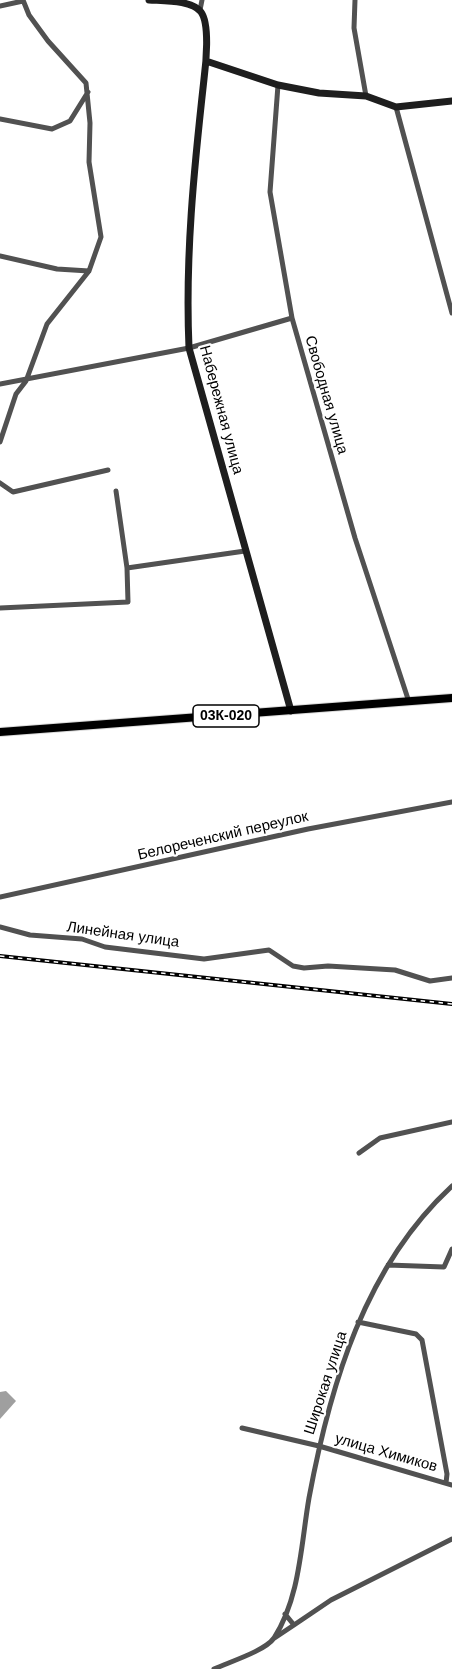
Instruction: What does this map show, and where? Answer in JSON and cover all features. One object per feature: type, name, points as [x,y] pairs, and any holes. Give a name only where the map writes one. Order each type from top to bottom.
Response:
[{"type":"main road","name":"03К-020","points":[[0,732],[452,698]]},
{"type":"street","points":[[149,0],[189,3],[200,10]]},
{"type":"street","name":"Набережная улица","points":[[202,0],[200,10],[205,20],[206,61],[188,229],[189,348],[291,711]]},
{"type":"street","points":[[355,0],[354,28],[366,96]]},
{"type":"street","points":[[0,6],[23,1],[29,15],[48,41],[86,83],[89,162],[101,237],[89,271],[47,324],[26,381],[16,394],[0,442]]},
{"type":"street","points":[[206,61],[278,85],[319,93],[366,96],[396,107],[452,101]]},
{"type":"street","name":"Свободная улица","points":[[278,85],[270,192],[292,318],[355,538],[409,702]]},
{"type":"street","points":[[0,119],[52,129],[70,121],[88,92]]},
{"type":"street","points":[[396,107],[452,313]]},
{"type":"street","points":[[0,256],[57,269],[89,271]]},
{"type":"street","points":[[0,384],[26,381],[189,348],[292,318]]},
{"type":"street","points":[[0,483],[13,492],[108,470]]},
{"type":"street","points":[[0,608],[128,602],[127,568],[116,491]]},
{"type":"street","points":[[127,568],[245,551]]},
{"type":"street","name":"Белореченский переулок","points":[[0,897],[308,829],[452,802]]},
{"type":"street","name":"Линейная улица","points":[[0,927],[30,935],[82,939],[105,947],[204,959],[269,950],[293,966],[304,968],[328,966],[395,970],[430,981],[452,978]]},
{"type":"street","points":[[359,1153],[380,1138],[452,1122]]},
{"type":"street","name":"Широкая улица","points":[[273,1640],[294,1595],[319,1446],[358,1322],[371,1292],[417,1223],[452,1186]]},
{"type":"street","points":[[388,1265],[444,1268],[452,1249]]},
{"type":"street","points":[[358,1322],[416,1334],[422,1340],[449,1484]]},
{"type":"street","name":"улица Химиков","points":[[242,1428],[319,1446],[449,1484]]},
{"type":"street","points":[[214,1669],[273,1640],[332,1600],[452,1539]]},
{"type":"street","points":[[285,1614],[294,1625]]},
{"type":"shaded area","points":[[6,1391],[16,1401],[0,1419],[0,1392]]},
{"type":"railway","points":[[0,956],[452,1004]]}]
